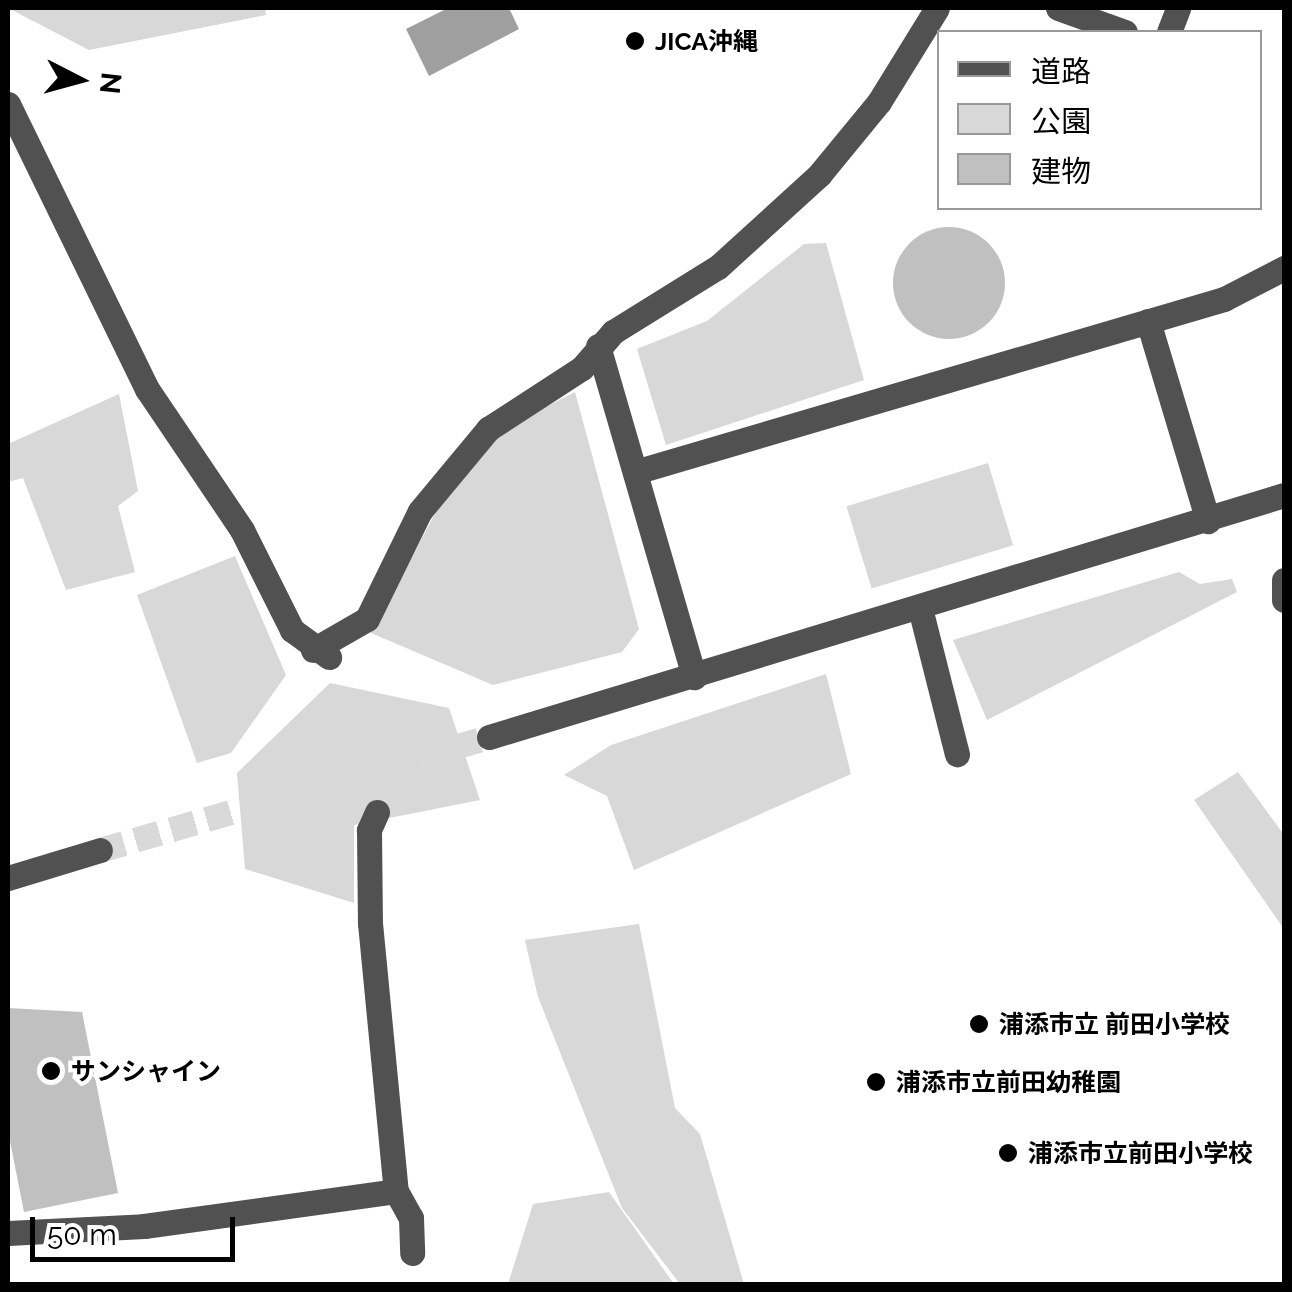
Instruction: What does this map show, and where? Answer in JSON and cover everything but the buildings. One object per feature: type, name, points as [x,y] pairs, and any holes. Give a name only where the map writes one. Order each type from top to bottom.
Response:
[{"type":"street","points":[[8,104],[147,390],[242,530],[292,630],[323,654],[367,619],[420,511],[460,456],[598,346],[718,267],[790,204],[879,102],[937,8]]},
{"type":"street","points":[[1058,8],[1119,30]]},
{"type":"street","points":[[636,472],[1148,321],[1284,268]]},
{"type":"street","points":[[1148,321],[1208,521]]},
{"type":"street","points":[[598,346],[694,676]]},
{"type":"street","points":[[489,737],[1284,495]]},
{"type":"street","points":[[1284,580],[1284,600]]},
{"type":"street","points":[[920,608],[957,754]]},
{"type":"street","points":[[378,812],[369,830],[370,923],[396,1192],[411,1218],[412,1253]]},
{"type":"street","points":[[8,878],[100,850]]},
{"type":"street","points":[[8,1233],[144,1226],[396,1192]]},
{"type":"green space","points":[[8,8],[265,8],[266,15],[89,50]]},
{"type":"green space","points":[[826,243],[864,380],[666,445],[637,349],[707,321],[804,244]]},
{"type":"green space","points":[[575,392],[639,629],[622,652],[493,685],[371,633],[453,480],[512,424]]},
{"type":"green space","points":[[119,394],[138,491],[118,506],[135,572],[66,590],[23,478],[8,482],[8,444]]},
{"type":"green space","points":[[988,463],[1013,545],[872,589],[846,506]]},
{"type":"green space","points":[[235,556],[286,675],[231,753],[197,763],[137,595]]},
{"type":"green space","points":[[1179,572],[1200,584],[1232,579],[1237,592],[987,720],[953,640]]},
{"type":"green space","points":[[826,674],[851,774],[634,870],[607,796],[564,775],[611,745]]},
{"type":"green space","points":[[330,683],[449,708],[480,800],[354,825],[354,903],[245,869],[237,773]]},
{"type":"green space","points":[[1238,772],[1284,835],[1284,929],[1194,800]]},
{"type":"green space","points":[[639,924],[675,1108],[700,1134],[744,1284],[680,1284],[622,1208],[538,997],[525,940]]},
{"type":"green space","points":[[609,1192],[674,1284],[508,1284],[533,1204]]},
{"type":"shaded area","points":[[448,8],[509,8],[519,29],[429,76],[406,29]]},
{"type":"tunnel","points":[[100,850],[489,737]]},
{"type":"place","name":"JICA沖縄","points":[[635,41]]},
{"type":"place","name":"浦添市立 前田小学校","points":[[979,1024]]},
{"type":"place","name":"サンシャイン","points":[[51,1071]]},
{"type":"place","name":"浦添市立前田幼稚園","points":[[876,1082]]},
{"type":"place","name":"浦添市立前田小学校","points":[[1008,1153]]}]
